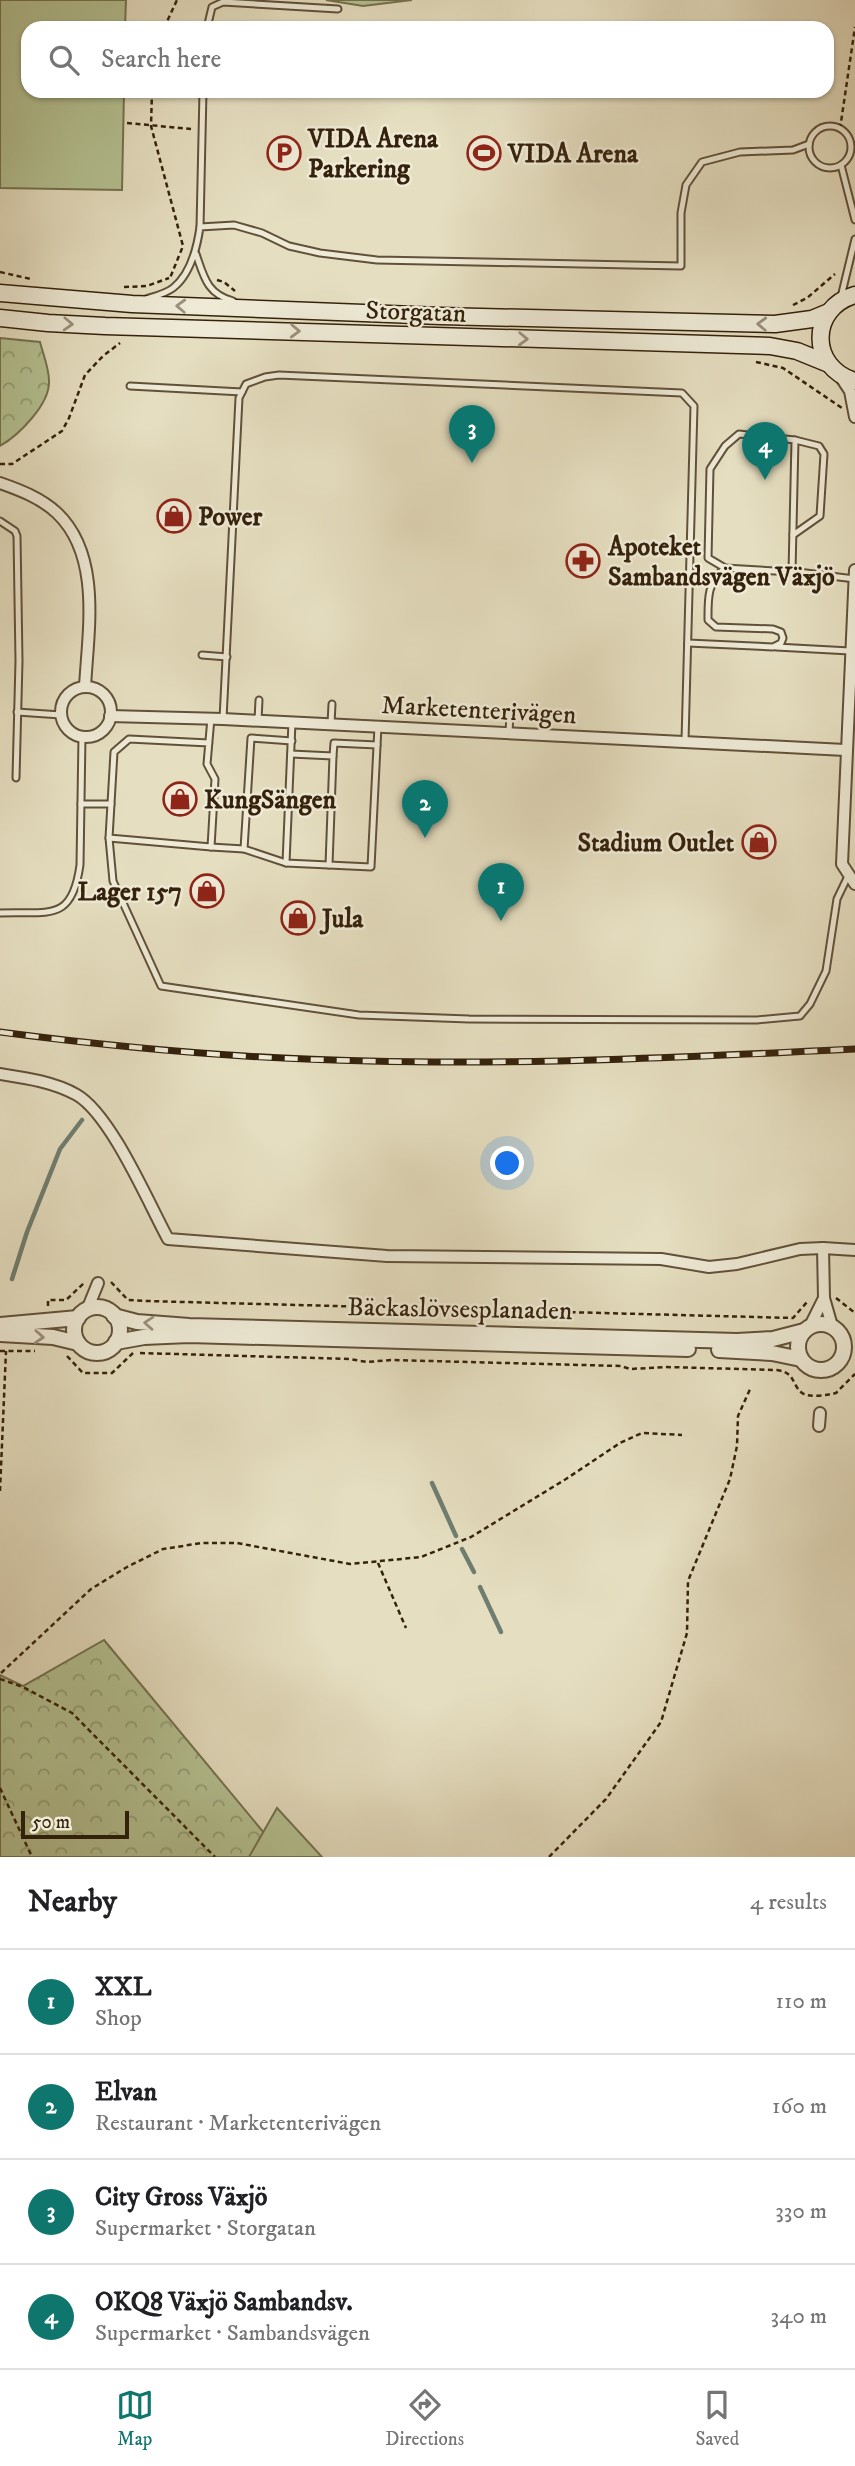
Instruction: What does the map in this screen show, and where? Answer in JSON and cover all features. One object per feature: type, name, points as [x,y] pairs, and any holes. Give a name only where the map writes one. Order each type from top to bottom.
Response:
[{"type":"main road","name":"Storgatan","points":[[0,293],[132,304],[775,324],[812,319],[841,303]]},
{"type":"main road","points":[[833,369],[822,349],[820,337],[822,324],[841,303]]},
{"type":"main road","name":"Storgatan","points":[[0,318],[105,326],[770,346],[797,351],[855,381]]},
{"type":"street","points":[[833,369],[850,391],[855,417]]},
{"type":"street","points":[[0,483],[41,500],[57,513],[79,543],[88,585],[85,687]]},
{"type":"street","points":[[852,879],[842,864],[855,570]]},
{"type":"street","points":[[85,687],[93,688],[105,696],[111,709],[103,730],[89,737],[68,729],[61,715],[65,699],[70,693],[85,687]]},
{"type":"street","name":"Marketenterivägen","points":[[110,716],[258,720],[845,750]]},
{"type":"street","points":[[0,1074],[24,1077],[64,1088],[80,1097],[113,1135],[168,1239],[387,1256],[662,1259],[709,1267],[737,1265],[800,1249],[855,1250]]},
{"type":"street","points":[[823,1248],[824,1298],[835,1329]]},
{"type":"street","points":[[78,1343],[74,1330],[98,1283]]},
{"type":"street","points":[[802,1359],[798,1342],[824,1298]]},
{"type":"street","points":[[0,1325],[82,1314],[102,1308],[114,1316],[120,1330],[110,1349],[99,1353],[87,1351],[78,1343],[53,1337],[0,1334]]},
{"type":"street","name":"Bäckaslövsesplanaden","points":[[114,1316],[137,1322],[189,1325],[737,1341],[773,1339],[821,1324],[855,1337]]},
{"type":"street","name":"Bäckaslövsesplanaden","points":[[116,1342],[144,1337],[189,1335],[733,1350],[802,1359],[810,1367],[822,1370],[848,1357],[835,1329]]},
{"type":"street","points":[[819,1426],[820,1413]]},
{"type":"lane","points":[[209,21],[212,7],[223,2],[338,9]]},
{"type":"lane","points":[[132,304],[174,288],[196,254],[201,227],[203,98]]},
{"type":"lane","points":[[822,128],[841,129],[851,147],[841,165],[828,168],[816,163],[809,151],[809,144],[815,132],[822,128]]},
{"type":"lane","points":[[201,227],[234,225],[262,233],[289,246],[377,260],[681,266],[681,213],[686,186],[702,162],[740,152],[793,150],[809,144]]},
{"type":"lane","points":[[841,165],[855,220]]},
{"type":"lane","points":[[841,303],[855,239]]},
{"type":"lane","points":[[196,254],[209,287],[225,299],[259,309]]},
{"type":"lane","points":[[223,719],[239,398],[246,384],[279,375],[682,393],[694,406],[685,742]]},
{"type":"lane","points":[[130,386],[242,392]]},
{"type":"lane","points":[[793,535],[820,516],[824,454],[818,446],[794,440],[739,434],[725,446],[710,469],[708,558],[725,568],[855,579]]},
{"type":"lane","points":[[792,572],[794,440]]},
{"type":"lane","points":[[0,521],[18,536],[16,778]]},
{"type":"lane","points":[[725,568],[714,578],[709,590],[708,620],[716,627],[773,629],[781,632],[781,643],[773,647]]},
{"type":"lane","points":[[688,643],[851,651]]},
{"type":"lane","points":[[202,655],[227,656]]},
{"type":"lane","points":[[258,701],[258,720]]},
{"type":"lane","points":[[331,724],[332,704]]},
{"type":"lane","points":[[17,712],[61,715]]},
{"type":"lane","points":[[509,733],[510,713]]},
{"type":"lane","points":[[211,718],[207,764],[215,779],[211,847]]},
{"type":"lane","points":[[286,863],[292,722]]},
{"type":"lane","points":[[109,838],[244,849],[286,863],[371,867],[378,726]]},
{"type":"lane","points":[[0,913],[50,911],[63,908],[72,899],[80,865],[82,736]]},
{"type":"lane","points":[[244,849],[251,738],[292,741]]},
{"type":"lane","points":[[209,743],[129,739],[114,752],[109,838],[113,881],[161,986],[359,1015],[469,1019],[757,1020],[800,1016],[810,1004],[826,971],[837,899],[852,879]]},
{"type":"lane","points":[[329,865],[334,743],[377,745]]},
{"type":"lane","points":[[291,754],[333,756]]},
{"type":"lane","points":[[81,804],[111,804]]},
{"type":"path","points":[[167,21],[177,0]]},
{"type":"path","points":[[841,129],[855,27]]},
{"type":"path","points":[[152,98],[151,126],[183,246],[170,278]]},
{"type":"path","points":[[127,124],[191,129]]},
{"type":"path","points":[[0,272],[34,280]]},
{"type":"path","points":[[783,308],[807,298],[836,274]]},
{"type":"path","points":[[117,287],[147,286],[170,278],[181,278]]},
{"type":"path","points":[[205,279],[224,282],[237,292]]},
{"type":"path","points":[[0,464],[12,464],[62,431],[85,375],[117,343],[131,341]]},
{"type":"path","points":[[757,362],[783,368],[844,409]]},
{"type":"path","points":[[48,1300],[66,1300],[83,1283],[113,1282],[128,1300],[146,1301],[793,1318],[811,1298],[838,1298],[855,1313]]},
{"type":"path","points":[[0,1351],[34,1352]]},
{"type":"path","points":[[0,1492],[6,1351]]},
{"type":"path","points":[[64,1352],[83,1373],[112,1373],[133,1353],[367,1362],[391,1360],[621,1366],[630,1369],[666,1367],[777,1370],[788,1374],[802,1392],[808,1395],[836,1393],[855,1374]]},
{"type":"path","points":[[549,1857],[606,1799],[661,1722],[687,1633],[688,1581],[730,1479],[737,1446],[738,1416],[751,1387]]},
{"type":"path","points":[[215,1857],[72,1713],[1,1675],[91,1589],[163,1549],[202,1543],[237,1544],[350,1564],[421,1558],[471,1537],[620,1443],[642,1433],[682,1435]]},
{"type":"path","points":[[378,1563],[406,1628]]},
{"type":"path","points":[[0,1788],[32,1857]]},
{"type":"green space","points":[[0,0],[126,0],[125,21],[21,21],[21,98],[124,98],[122,190],[0,188]]},
{"type":"green space","points":[[326,0],[412,0],[363,6]]},
{"type":"green space","points":[[0,338],[40,342],[49,381],[39,409],[16,434],[0,446]]},
{"type":"green space","points":[[104,1640],[284,1857],[0,1857],[0,1675],[23,1686]]},
{"type":"green space","points":[[277,1808],[322,1857],[249,1857]]},
{"type":"waterway","points":[[12,1279],[27,1232],[60,1149],[82,1120]]},
{"type":"waterway","points":[[432,1483],[456,1536]]},
{"type":"waterway","points":[[462,1549],[474,1572]]},
{"type":"waterway","points":[[480,1587],[501,1632]]},
{"type":"railway","points":[[0,1032],[184,1052],[369,1061],[551,1061],[855,1049]]},
{"type":"place","name":"VIDA Arena Parkering","points":[[284,153]]},
{"type":"place","name":"VIDA Arena","points":[[484,153]]},
{"type":"place","name":"City Gross Växjö","points":[[472,463]]},
{"type":"place","name":"OKQ8 Växjö Sambandsv.","points":[[765,480]]},
{"type":"place","name":"Power","points":[[174,516]]},
{"type":"place","name":"Apoteket Sambandsvägen Växjö","points":[[583,561]]},
{"type":"place","name":"KungSängen","points":[[180,799]]},
{"type":"place","name":"Elvan","points":[[425,838]]},
{"type":"place","name":"Stadium Outlet","points":[[759,842]]},
{"type":"place","name":"Lager 157","points":[[207,891]]},
{"type":"place","name":"Jula","points":[[298,918]]},
{"type":"place","name":"XXL","points":[[501,921]]}]
